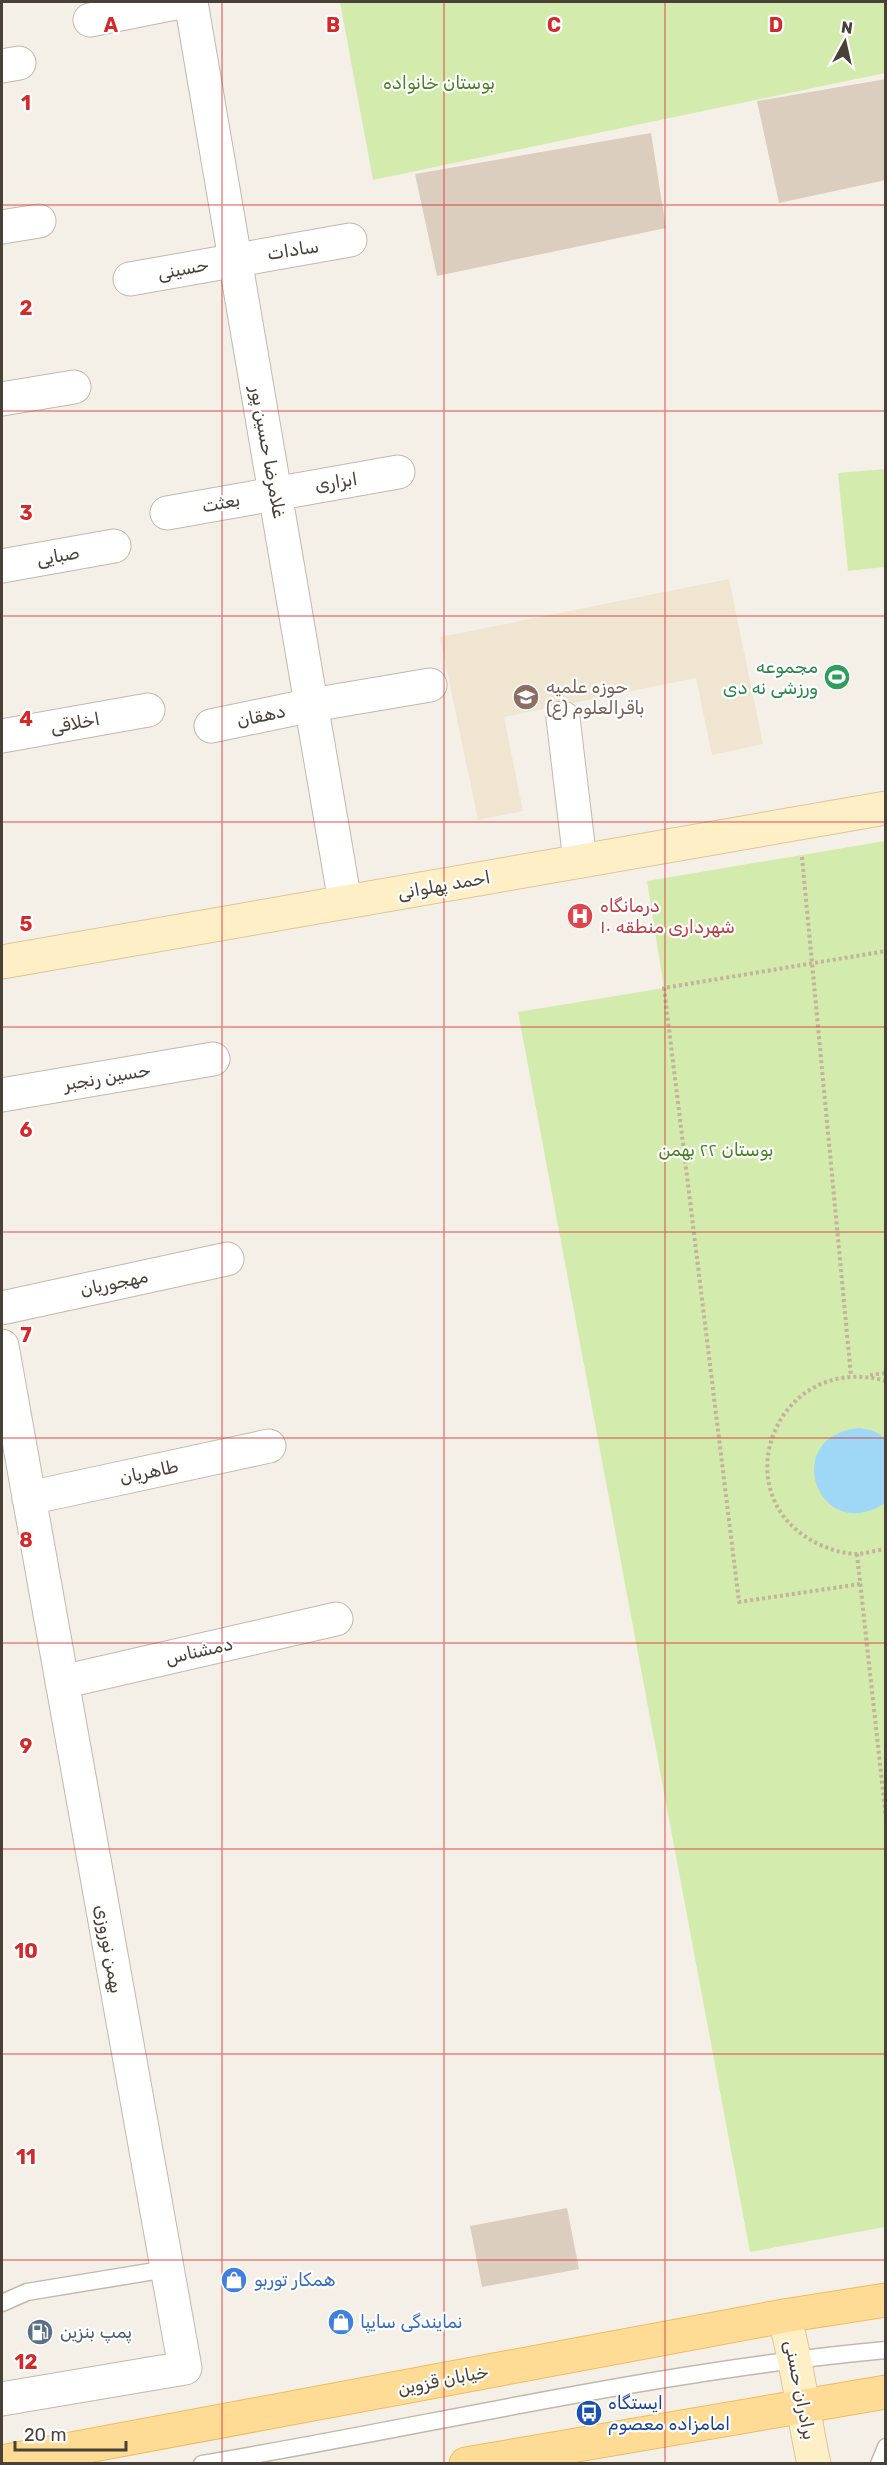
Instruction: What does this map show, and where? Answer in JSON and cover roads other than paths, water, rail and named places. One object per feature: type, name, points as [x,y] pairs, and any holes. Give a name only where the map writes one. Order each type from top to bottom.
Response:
[{"type":"main road","name":"خیابان قزوین","points":[[2,2462],[784,2316],[885,2300]]},
{"type":"main road","points":[[466,2463],[885,2392]]},
{"type":"street","points":[[90,20],[180,2]]},
{"type":"street","name":"غلامرضا حسین پور","points":[[191,2],[345,902]]},
{"type":"street","points":[[2,227],[39,221]]},
{"type":"street","name":"سادات","points":[[236,259],[350,240]]},
{"type":"street","name":"حسینی","points":[[130,279],[236,259]]},
{"type":"street","points":[[2,399],[74,387]]},
{"type":"street","name":"ابزاری","points":[[275,492],[398,472]]},
{"type":"street","name":"بعثت","points":[[167,513],[275,492]]},
{"type":"street","name":"صبایی","points":[[2,566],[114,546]]},
{"type":"street","name":"دهقان","points":[[211,726],[312,705],[429,685]]},
{"type":"street","name":"اخلاقی","points":[[2,736],[148,710]]},
{"type":"street","points":[[563,718],[580,861]]},
{"type":"street","name":"احمد پهلوانی","points":[[2,962],[885,808]]},
{"type":"street","name":"حسین رنجبر","points":[[2,1095],[213,1059]]},
{"type":"street","name":"مهجوریان","points":[[2,1308],[227,1259]]},
{"type":"street","name":"بهمن نوروزی","points":[[2,1346],[7,1414],[29,1498],[185,2368],[2,2399]]},
{"type":"street","name":"طاهریان","points":[[29,1498],[269,1446]]},
{"type":"street","name":"دمشناس","points":[[62,1682],[336,1620]]},
{"type":"street","name":"برادران حسنی","points":[[784,2316],[796,2358],[801,2407],[814,2463]]},
{"type":"lane","points":[[2,2303],[27,2292],[167,2269]]},
{"type":"lane","points":[[202,2463],[681,2376],[796,2358],[885,2350]]},
{"type":"lane","points":[[879,2463],[885,2447]]},
{"type":"water","points":[[860,1428],[874,1431],[886,1439],[885,1503],[861,1513],[841,1511],[826,1500],[817,1485],[814,1466],[820,1449],[835,1435]]},
{"type":"place","name":"مجموعه ورزشی نه دی","points":[[837,677]]},
{"type":"place","name":"حوزه علمیه باقرالعلوم (ع)","points":[[526,697]]},
{"type":"place","name":"درمانگاه شهرداری منطقه ۱۰","points":[[580,916]]},
{"type":"place","name":"همکار توربو","points":[[234,2280]]},
{"type":"place","name":"نمایندگی سایپا","points":[[341,2322]]},
{"type":"place","name":"پمپ بنزین","points":[[40,2332]]},
{"type":"place","name":"ایستگاه امامزاده معصوم","points":[[589,2413]]},
{"type":"park label","name":"بوستان خانواده","points":[[439,83]]},
{"type":"park label","name":"بوستان ۲۲ بهمن","points":[[716,1150]]}]
